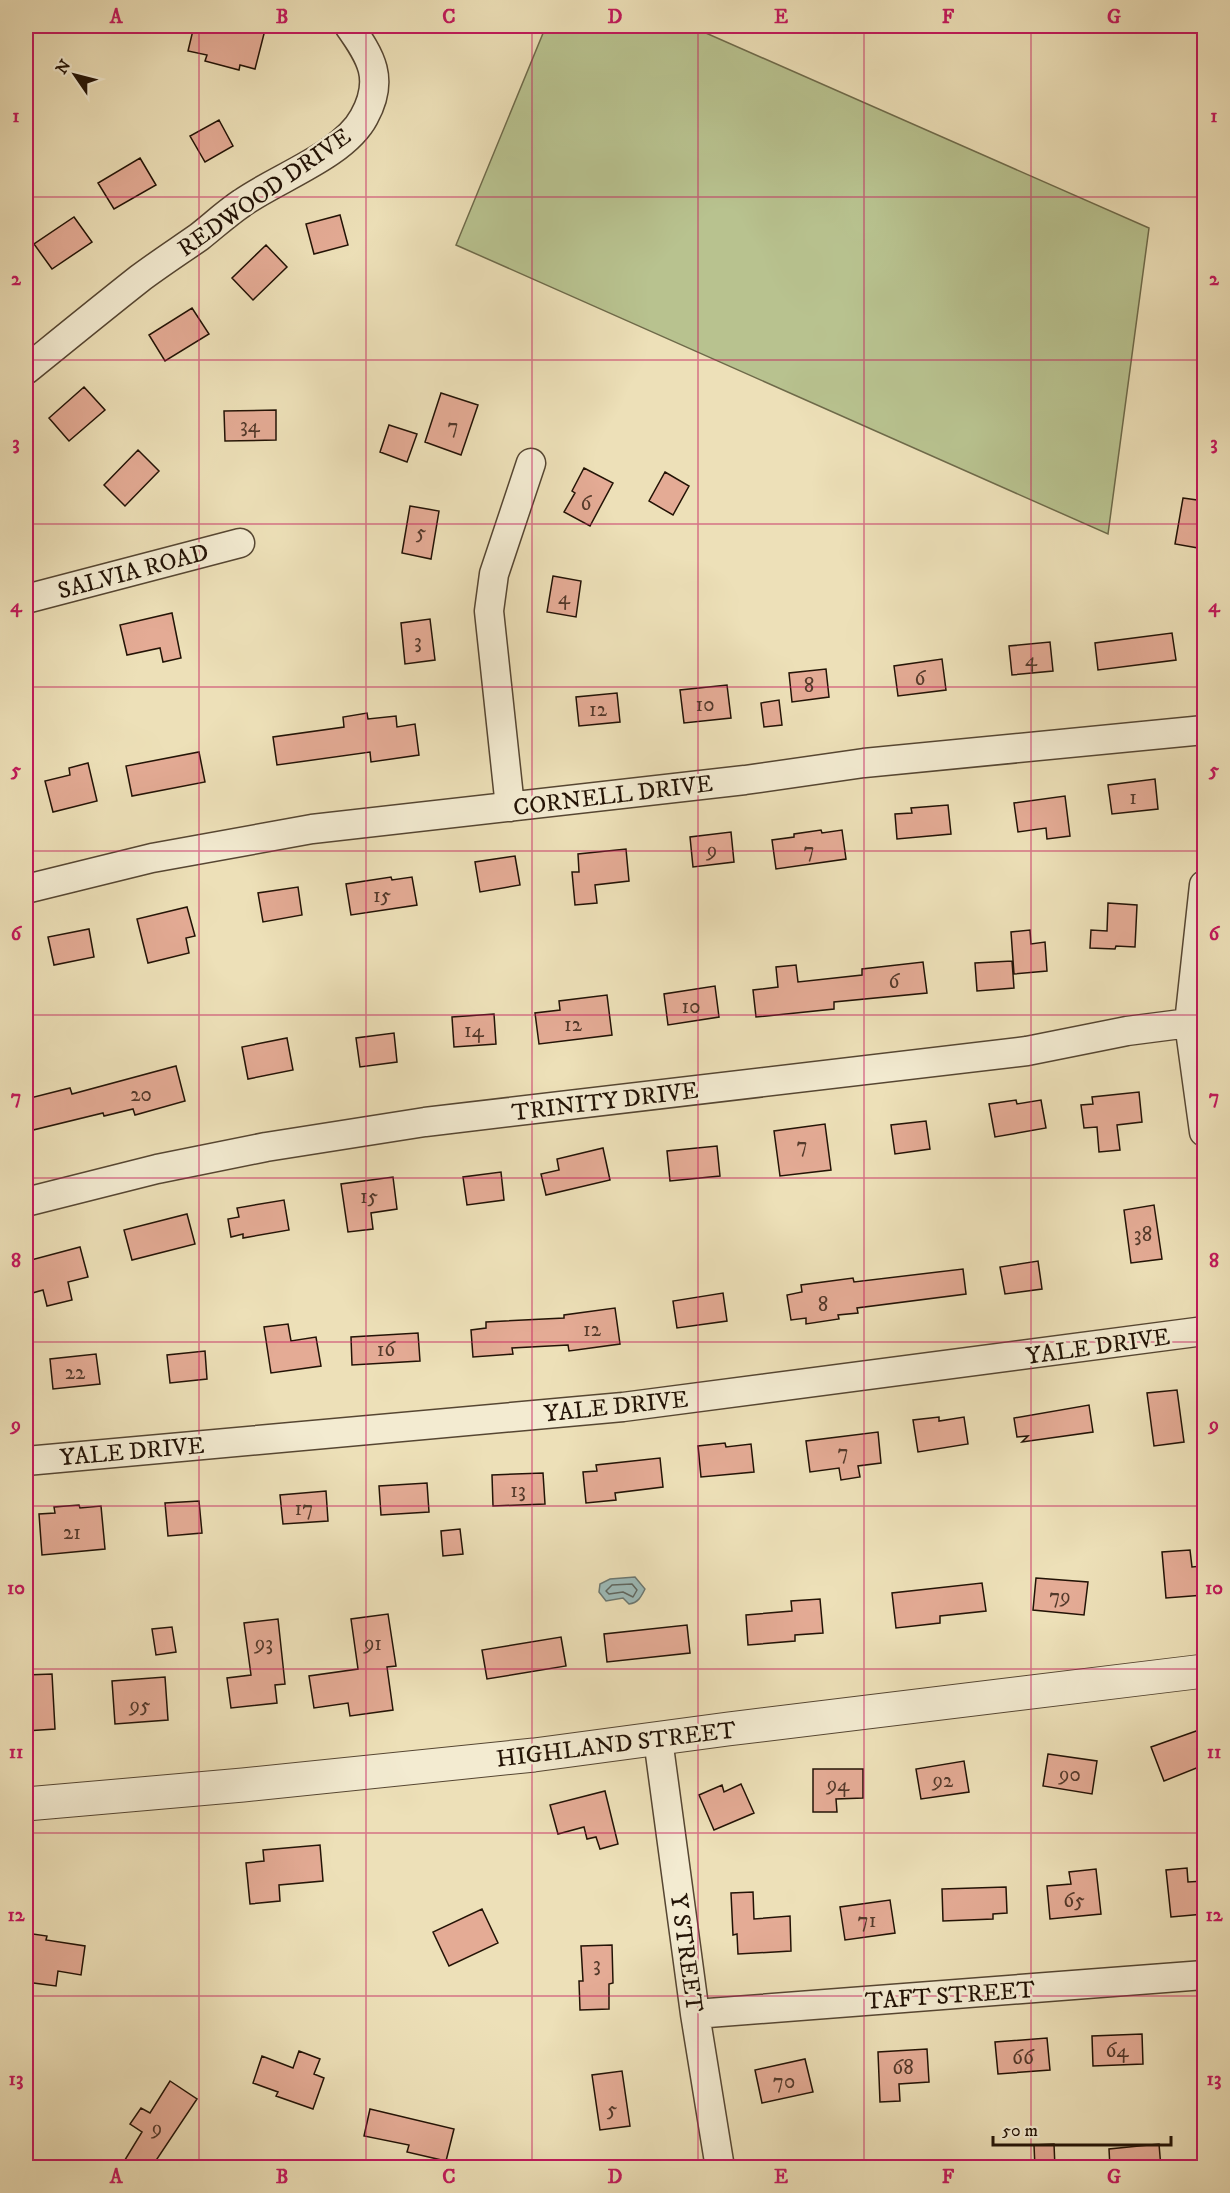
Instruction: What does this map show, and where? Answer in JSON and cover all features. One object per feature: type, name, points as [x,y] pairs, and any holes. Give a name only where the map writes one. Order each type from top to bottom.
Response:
[{"type":"street","name":"REDWOOD DRIVE","points":[[26,370],[141,278],[199,237],[241,203],[318,159],[354,132],[363,119],[372,97],[374,70],[366,50],[349,26]]},
{"type":"street","points":[[510,807],[489,611],[494,574],[531,463]]},
{"type":"street","name":"SALVIA ROAD","points":[[26,599],[240,543]]},
{"type":"street","name":"CORNELL DRIVE","points":[[26,889],[152,858],[312,829],[745,780],[864,763],[1204,730]]},
{"type":"street","points":[[1204,885],[1188,1023],[1204,1132]]},
{"type":"street","name":"TRINITY DRIVE","points":[[26,1202],[157,1169],[266,1147],[425,1122],[1027,1051],[1127,1031],[1188,1023]]},
{"type":"street","name":"YALE DRIVE","points":[[26,1461],[623,1407],[1204,1331]]},
{"type":"street","name":"HIGHLAND STREET","points":[[26,1804],[345,1776],[534,1755],[1204,1671]]},
{"type":"street","name":"Y STREET","points":[[658,1738],[695,2014],[720,2168]]},
{"type":"street","name":"TAFT STREET","points":[[695,2014],[1204,1975]]},
{"type":"green space","points":[[546,26],[690,26],[1149,228],[1108,534],[456,245]]},
{"type":"water","points":[[635,1577],[645,1589],[635,1602],[629,1604],[623,1598],[606,1601],[599,1592],[600,1584],[610,1579]]},
{"type":"building","points":[[194,26],[266,26],[255,69],[240,65],[239,70],[205,61],[207,55],[188,51]]},
{"type":"building","points":[[219,120],[233,146],[205,162],[190,136]]},
{"type":"building","points":[[140,158],[156,185],[114,209],[98,183]]},
{"type":"building","points":[[340,215],[348,245],[314,254],[306,224]]},
{"type":"building","points":[[74,217],[92,242],[52,269],[34,244]]},
{"type":"building","points":[[266,245],[287,267],[253,300],[232,278]]},
{"type":"building","points":[[192,308],[209,334],[165,361],[149,335]]},
{"type":"building","points":[[84,387],[105,410],[69,441],[49,418]]},
{"type":"building","points":[[441,393],[478,405],[461,455],[425,442]]},
{"type":"building","points":[[276,410],[276,440],[225,441],[224,411]]},
{"type":"building","points":[[389,425],[417,434],[407,462],[380,452]]},
{"type":"building","points":[[138,450],[159,471],[125,506],[104,485]]},
{"type":"building","points":[[584,468],[613,483],[590,526],[564,512],[575,493],[572,491]]},
{"type":"building","points":[[665,472],[689,486],[673,515],[649,501]]},
{"type":"building","points":[[1183,498],[1204,501],[1204,549],[1175,544]]},
{"type":"building","points":[[410,506],[439,511],[431,559],[402,553]]},
{"type":"building","points":[[553,576],[581,581],[576,617],[547,612]]},
{"type":"building","points":[[172,613],[181,658],[163,662],[160,648],[127,655],[120,625]]},
{"type":"building","points":[[430,619],[435,660],[405,664],[401,623]]},
{"type":"building","points":[[1172,633],[1176,660],[1098,670],[1095,643]]},
{"type":"building","points":[[1050,642],[1053,671],[1012,675],[1009,646]]},
{"type":"building","points":[[942,659],[946,690],[898,696],[894,666]]},
{"type":"building","points":[[826,669],[829,697],[792,702],[789,673]]},
{"type":"building","points":[[727,685],[731,718],[684,723],[680,690]]},
{"type":"building","points":[[617,693],[620,722],[579,726],[576,697]]},
{"type":"building","points":[[779,700],[782,725],[764,727],[761,703]]},
{"type":"building","points":[[367,713],[368,719],[396,716],[397,727],[415,724],[419,755],[371,762],[370,752],[277,765],[273,737],[344,727],[343,717]]},
{"type":"building","points":[[199,752],[205,782],[132,796],[126,766]]},
{"type":"building","points":[[88,763],[97,801],[53,812],[45,781],[70,775],[69,768]]},
{"type":"building","points":[[1155,779],[1158,809],[1112,814],[1108,785]]},
{"type":"building","points":[[1065,796],[1070,836],[1047,839],[1046,828],[1018,832],[1014,803]]},
{"type":"building","points":[[948,805],[951,834],[897,839],[895,814],[912,813],[911,808]]},
{"type":"building","points":[[821,830],[822,833],[842,830],[846,859],[776,869],[772,840]]},
{"type":"building","points":[[731,832],[734,862],[693,867],[690,837]]},
{"type":"building","points":[[626,849],[629,881],[595,885],[597,903],[575,905],[572,872],[579,872],[578,854]]},
{"type":"building","points":[[515,856],[520,885],[480,892],[475,862]]},
{"type":"building","points":[[391,877],[392,880],[412,877],[417,905],[351,915],[346,884]]},
{"type":"building","points":[[298,887],[302,915],[263,922],[258,893]]},
{"type":"building","points":[[1108,903],[1137,905],[1135,947],[1090,948],[1091,930],[1107,931]]},
{"type":"building","points":[[187,907],[195,936],[186,938],[189,953],[148,963],[137,919]]},
{"type":"building","points":[[89,929],[94,957],[54,965],[48,937]]},
{"type":"building","points":[[1030,930],[1031,944],[1045,942],[1047,971],[1014,974],[1011,932]]},
{"type":"building","points":[[1012,961],[1014,988],[977,991],[975,963]]},
{"type":"building","points":[[923,962],[927,993],[834,1002],[834,1009],[756,1017],[753,990],[778,987],[776,967],[796,965],[798,982],[862,975],[862,969]]},
{"type":"building","points":[[715,986],[719,1017],[668,1025],[664,994]]},
{"type":"building","points":[[607,995],[612,1035],[539,1044],[535,1013],[560,1010],[559,1001]]},
{"type":"building","points":[[494,1014],[496,1044],[454,1047],[452,1017]]},
{"type":"building","points":[[394,1033],[397,1062],[360,1067],[356,1038]]},
{"type":"building","points":[[287,1038],[293,1070],[248,1079],[242,1047]]},
{"type":"building","points":[[176,1066],[185,1101],[135,1115],[133,1109],[104,1116],[103,1113],[29,1131],[26,1099],[70,1088],[72,1094]]},
{"type":"building","points":[[1139,1092],[1142,1122],[1117,1125],[1120,1150],[1099,1152],[1097,1127],[1084,1128],[1081,1105],[1093,1104],[1092,1097]]},
{"type":"building","points":[[1016,1100],[1017,1104],[1041,1100],[1046,1128],[995,1137],[989,1104]]},
{"type":"building","points":[[926,1121],[930,1149],[895,1154],[891,1125]]},
{"type":"building","points":[[825,1124],[831,1170],[780,1176],[774,1131]]},
{"type":"building","points":[[717,1146],[720,1176],[670,1181],[667,1151]]},
{"type":"building","points":[[603,1148],[610,1180],[546,1195],[541,1174],[559,1170],[557,1159]]},
{"type":"building","points":[[501,1172],[504,1200],[467,1205],[463,1177]]},
{"type":"building","points":[[393,1177],[397,1209],[371,1213],[373,1229],[348,1232],[341,1184]]},
{"type":"building","points":[[284,1200],[289,1230],[243,1238],[243,1234],[231,1237],[228,1219],[239,1217],[237,1208]]},
{"type":"building","points":[[1154,1205],[1162,1259],[1131,1263],[1124,1210]]},
{"type":"building","points":[[187,1214],[195,1244],[132,1260],[124,1230]]},
{"type":"building","points":[[80,1247],[88,1277],[68,1282],[72,1300],[47,1306],[43,1290],[29,1294],[26,1270],[33,1268],[31,1260]]},
{"type":"building","points":[[1038,1261],[1042,1289],[1005,1294],[1000,1267]]},
{"type":"building","points":[[963,1269],[966,1294],[857,1308],[858,1313],[838,1315],[839,1319],[806,1324],[806,1318],[791,1320],[787,1295],[802,1292],[801,1285],[853,1278],[854,1282]]},
{"type":"building","points":[[723,1293],[727,1321],[677,1328],[673,1301]]},
{"type":"building","points":[[615,1308],[620,1344],[569,1351],[568,1345],[512,1348],[513,1354],[473,1357],[471,1330],[486,1328],[486,1322],[564,1318],[564,1315]]},
{"type":"building","points":[[288,1324],[291,1341],[316,1337],[321,1366],[271,1373],[264,1327]]},
{"type":"building","points":[[418,1333],[420,1361],[352,1365],[351,1337]]},
{"type":"building","points":[[205,1351],[207,1379],[170,1383],[167,1355]]},
{"type":"building","points":[[96,1354],[100,1384],[53,1389],[50,1359]]},
{"type":"building","points":[[1177,1390],[1184,1442],[1154,1446],[1147,1393]]},
{"type":"building","points":[[1089,1405],[1093,1432],[1022,1442],[1028,1436],[1017,1437],[1014,1418]]},
{"type":"building","points":[[939,1417],[939,1421],[964,1417],[968,1444],[918,1452],[913,1420]]},
{"type":"building","points":[[878,1432],[881,1463],[858,1466],[860,1477],[841,1480],[839,1468],[810,1472],[806,1441]]},
{"type":"building","points":[[725,1443],[726,1447],[751,1444],[754,1472],[701,1477],[698,1446]]},
{"type":"building","points":[[660,1458],[663,1487],[615,1493],[616,1500],[586,1503],[583,1472],[597,1471],[596,1465]]},
{"type":"building","points":[[543,1473],[545,1504],[493,1506],[492,1475]]},
{"type":"building","points":[[427,1483],[429,1512],[381,1515],[379,1486]]},
{"type":"building","points":[[326,1491],[328,1521],[283,1524],[280,1495]]},
{"type":"building","points":[[199,1501],[202,1533],[168,1536],[165,1503]]},
{"type":"building","points":[[79,1505],[80,1508],[101,1506],[105,1549],[42,1555],[39,1514],[55,1513],[54,1507]]},
{"type":"building","points":[[460,1529],[463,1554],[443,1556],[441,1531]]},
{"type":"building","points":[[1190,1550],[1192,1567],[1202,1566],[1204,1595],[1166,1598],[1162,1552]]},
{"type":"building","points":[[1036,1578],[1088,1582],[1084,1615],[1033,1610]]},
{"type":"building","points":[[982,1583],[986,1611],[940,1616],[940,1623],[896,1628],[892,1593]]},
{"type":"building","points":[[820,1599],[823,1633],[795,1635],[795,1641],[748,1645],[746,1615],[792,1611],[791,1601]]},
{"type":"building","points":[[388,1614],[396,1666],[387,1667],[393,1710],[350,1716],[348,1703],[314,1708],[309,1676],[358,1669],[351,1619]]},
{"type":"building","points":[[278,1619],[285,1684],[275,1685],[277,1703],[231,1708],[227,1678],[251,1675],[244,1623]]},
{"type":"building","points":[[687,1625],[690,1653],[607,1662],[604,1634]]},
{"type":"building","points":[[172,1627],[176,1652],[156,1655],[152,1629]]},
{"type":"building","points":[[561,1637],[566,1666],[487,1679],[482,1650]]},
{"type":"building","points":[[52,1674],[55,1729],[26,1731],[26,1675]]},
{"type":"building","points":[[165,1677],[168,1720],[115,1724],[112,1681]]},
{"type":"building","points":[[1199,1730],[1204,1745],[1204,1765],[1164,1781],[1151,1747]]},
{"type":"building","points":[[1048,1754],[1097,1761],[1092,1794],[1043,1786]]},
{"type":"building","points":[[964,1761],[969,1792],[921,1799],[916,1769]]},
{"type":"building","points":[[813,1769],[863,1769],[863,1798],[836,1799],[837,1812],[813,1812]]},
{"type":"building","points":[[741,1784],[754,1813],[714,1830],[699,1795],[722,1785],[724,1792]]},
{"type":"building","points":[[605,1791],[618,1844],[600,1849],[596,1837],[587,1839],[584,1827],[558,1834],[550,1805]]},
{"type":"building","points":[[320,1845],[323,1881],[279,1885],[280,1901],[250,1904],[246,1863],[264,1861],[263,1850]]},
{"type":"building","points":[[1187,1868],[1188,1882],[1204,1881],[1204,1914],[1171,1917],[1166,1870]]},
{"type":"building","points":[[1096,1869],[1101,1914],[1050,1919],[1047,1886],[1071,1884],[1069,1872]]},
{"type":"building","points":[[1006,1887],[1007,1913],[993,1914],[993,1919],[943,1921],[942,1889]]},
{"type":"building","points":[[753,1892],[754,1919],[790,1916],[791,1951],[738,1954],[737,1934],[733,1935],[731,1893]]},
{"type":"building","points":[[890,1900],[895,1933],[845,1940],[840,1907]]},
{"type":"building","points":[[482,1909],[498,1943],[449,1966],[433,1932]]},
{"type":"building","points":[[26,1933],[47,1936],[46,1940],[85,1946],[81,1975],[58,1971],[56,1986],[26,1982]]},
{"type":"building","points":[[612,1945],[613,1983],[609,1984],[609,2009],[580,2010],[579,1981],[583,1981],[581,1946]]},
{"type":"building","points":[[1142,2034],[1143,2064],[1093,2066],[1092,2036]]},
{"type":"building","points":[[1047,2038],[1050,2070],[998,2074],[995,2042]]},
{"type":"building","points":[[927,2049],[929,2082],[899,2084],[900,2101],[880,2102],[878,2052]]},
{"type":"building","points":[[299,2051],[320,2059],[314,2074],[324,2078],[313,2109],[276,2096],[278,2092],[253,2083],[262,2056],[293,2068]]},
{"type":"building","points":[[805,2059],[813,2092],[762,2103],[755,2070]]},
{"type":"building","points":[[622,2071],[630,2126],[600,2130],[592,2075]]},
{"type":"building","points":[[170,2081],[197,2099],[151,2168],[120,2168],[142,2132],[130,2124],[141,2108],[150,2113]]},
{"type":"building","points":[[370,2109],[454,2129],[446,2161],[407,2152],[409,2145],[364,2136]]},
{"type":"building","points":[[1054,2144],[1055,2168],[1035,2168],[1034,2145]]},
{"type":"building","points":[[1159,2144],[1161,2168],[1110,2168],[1109,2149]]}]
